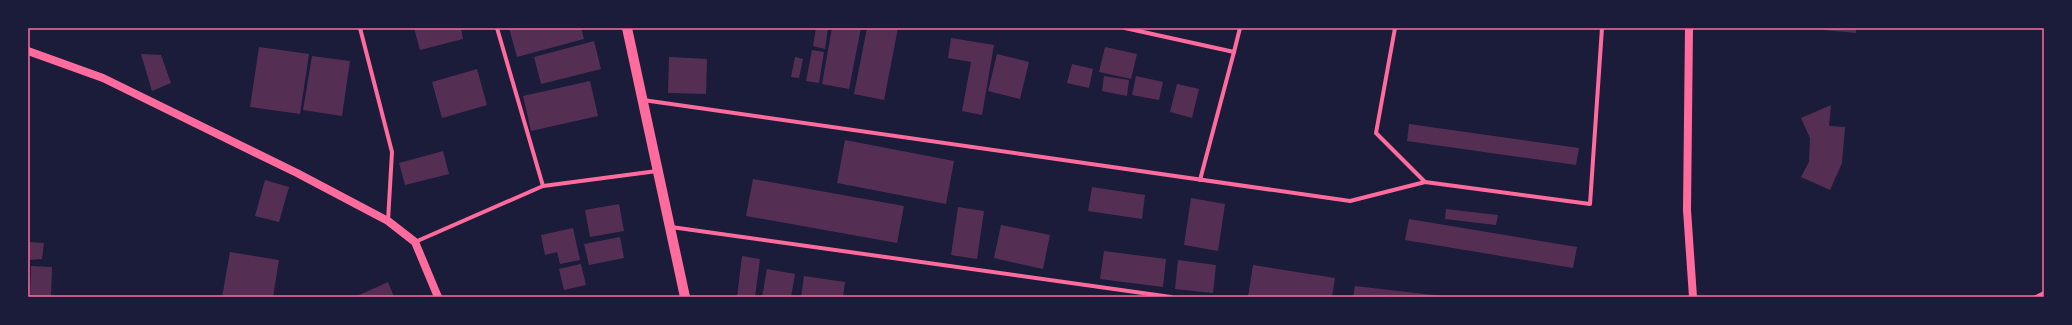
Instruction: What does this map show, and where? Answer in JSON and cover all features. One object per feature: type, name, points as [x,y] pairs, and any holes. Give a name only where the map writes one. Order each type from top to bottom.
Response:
[{"type":"main road","points":[[627,28],[684,297]]},
{"type":"main road","points":[[1689,28],[1688,210],[1693,297]]},
{"type":"main road","points":[[28,51],[103,78],[297,173],[388,221],[415,242],[438,297]]},
{"type":"street","points":[[360,28],[392,152],[388,221]]},
{"type":"street","points":[[497,28],[544,186]]},
{"type":"street","points":[[1125,28],[1234,52]]},
{"type":"street","points":[[1200,180],[1240,28]]},
{"type":"street","points":[[1395,28],[1376,132],[1425,182]]},
{"type":"street","points":[[642,100],[1350,201],[1425,182],[1590,204],[1602,28]]},
{"type":"street","points":[[415,242],[544,186],[658,171]]},
{"type":"street","points":[[670,227],[1171,297]]},
{"type":"street","points":[[2036,297],[2044,292]]},
{"type":"building","points":[[414,28],[461,28],[463,39],[420,50]]},
{"type":"building","points":[[509,28],[581,28],[584,39],[517,57]]},
{"type":"building","points":[[816,28],[828,28],[825,49],[813,46]]},
{"type":"building","points":[[832,28],[861,28],[849,89],[822,84]]},
{"type":"building","points":[[867,28],[898,28],[884,100],[854,94]]},
{"type":"building","points":[[1825,28],[1856,28],[1856,33],[1824,30]]},
{"type":"building","points":[[951,38],[994,45],[982,115],[962,111],[971,62],[948,58]]},
{"type":"building","points":[[594,41],[601,69],[541,84],[534,57]]},
{"type":"building","points":[[259,47],[309,54],[300,114],[250,107]]},
{"type":"building","points":[[1105,47],[1137,54],[1131,79],[1099,72]]},
{"type":"building","points":[[812,50],[824,52],[819,83],[806,81]]},
{"type":"building","points":[[141,54],[161,55],[171,83],[152,91]]},
{"type":"building","points":[[997,54],[1029,62],[1020,99],[988,91]]},
{"type":"building","points":[[312,56],[350,61],[342,116],[303,110]]},
{"type":"building","points":[[669,57],[707,59],[706,94],[668,93]]},
{"type":"building","points":[[795,57],[803,59],[799,78],[791,77]]},
{"type":"building","points":[[1072,64],[1093,69],[1089,88],[1067,83]]},
{"type":"building","points":[[477,69],[487,105],[442,118],[432,82]]},
{"type":"building","points":[[1104,76],[1129,80],[1127,96],[1102,91]]},
{"type":"building","points":[[1136,76],[1163,82],[1159,100],[1132,95]]},
{"type":"building","points":[[590,81],[598,116],[531,131],[523,96]]},
{"type":"building","points":[[1177,84],[1199,89],[1192,118],[1170,112]]},
{"type":"building","points":[[1831,105],[1829,126],[1845,127],[1842,163],[1830,190],[1801,177],[1809,162],[1810,138],[1801,118]]},
{"type":"building","points":[[1409,124],[1579,148],[1576,165],[1407,141]]},
{"type":"building","points":[[845,140],[954,161],[946,204],[837,183]]},
{"type":"building","points":[[443,151],[449,174],[405,185],[399,163]]},
{"type":"building","points":[[753,179],[904,206],[897,243],[746,216]]},
{"type":"building","points":[[265,180],[289,187],[279,222],[255,216]]},
{"type":"building","points":[[1092,187],[1145,195],[1142,219],[1088,211]]},
{"type":"building","points":[[1191,198],[1225,204],[1218,251],[1184,245]]},
{"type":"building","points":[[619,204],[624,231],[590,237],[585,210]]},
{"type":"building","points":[[958,207],[984,211],[977,259],[951,255]]},
{"type":"building","points":[[1446,209],[1498,215],[1496,225],[1445,219]]},
{"type":"building","points":[[1409,219],[1577,247],[1573,268],[1405,240]]},
{"type":"building","points":[[1001,225],[1050,235],[1043,269],[994,258]]},
{"type":"building","points":[[573,228],[580,260],[560,264],[557,252],[545,255],[541,235]]},
{"type":"building","points":[[620,237],[624,258],[589,265],[584,244]]},
{"type":"building","points":[[28,242],[44,243],[42,259],[28,260]]},
{"type":"building","points":[[1104,251],[1166,259],[1163,287],[1100,279]]},
{"type":"building","points":[[230,252],[279,260],[273,297],[222,297]]},
{"type":"building","points":[[742,256],[760,259],[755,297],[737,297]]},
{"type":"building","points":[[1178,260],[1216,265],[1213,293],[1175,289]]},
{"type":"building","points":[[581,264],[586,285],[564,290],[559,269]]},
{"type":"building","points":[[1253,265],[1335,278],[1332,297],[1248,297]]},
{"type":"building","points":[[31,266],[52,267],[51,297],[30,297]]},
{"type":"building","points":[[767,269],[795,274],[791,297],[762,297]]},
{"type":"building","points":[[804,276],[845,282],[843,297],[801,297]]},
{"type":"building","points":[[388,282],[394,297],[355,297]]},
{"type":"building","points":[[1355,286],[1442,296],[1442,297],[1353,297]]}]
